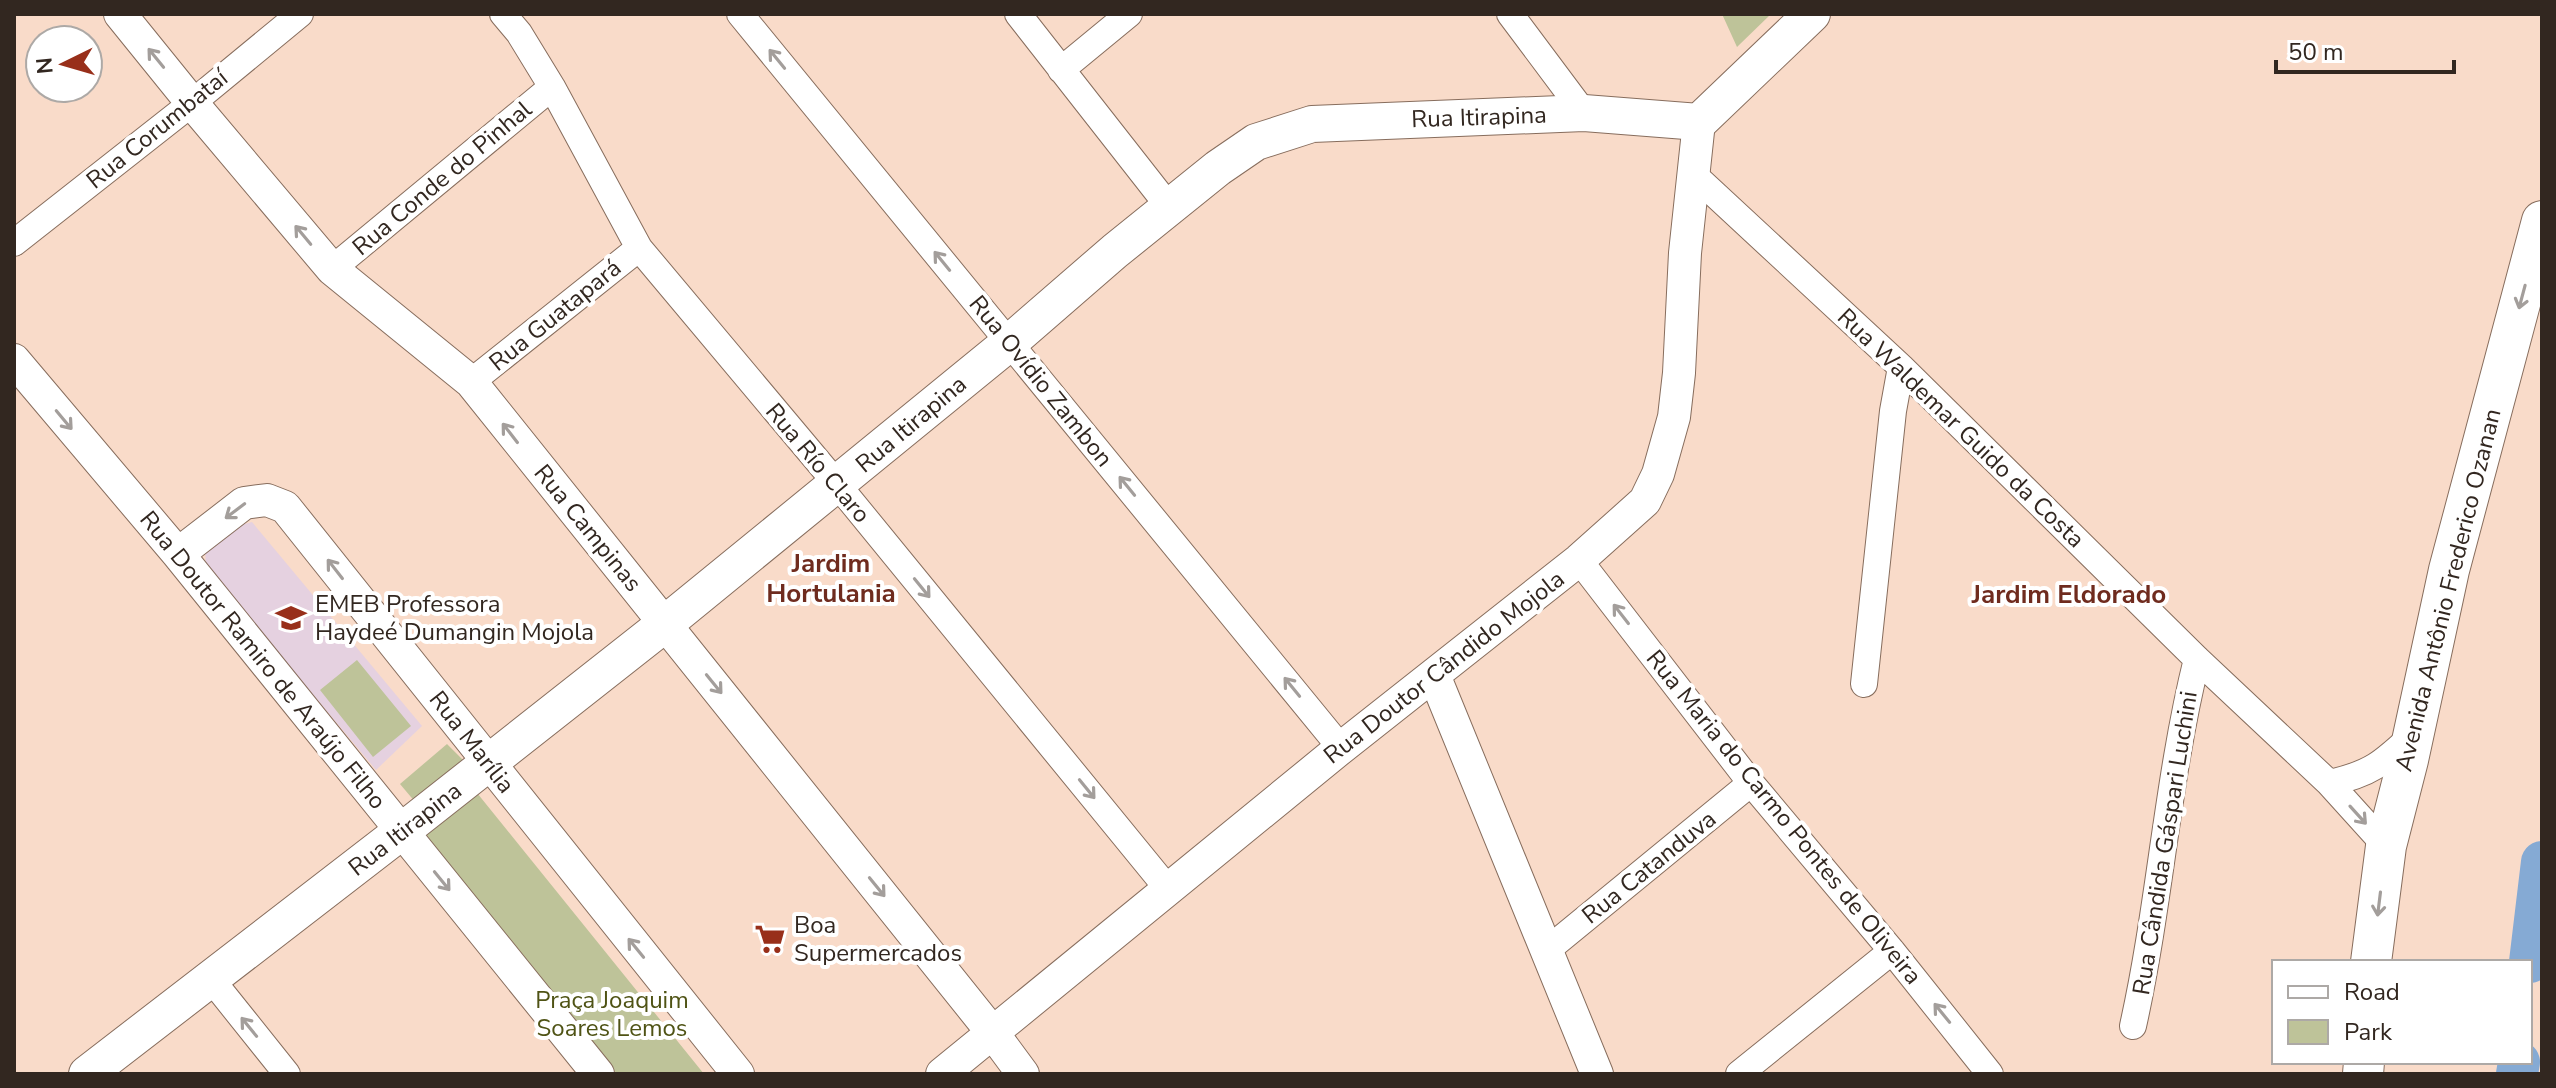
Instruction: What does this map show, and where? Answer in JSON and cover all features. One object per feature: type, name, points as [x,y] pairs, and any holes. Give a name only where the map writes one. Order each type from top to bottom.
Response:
[{"type":"main road","points":[[1699,122],[1812,14]]},
{"type":"main road","name":"Rua Itirapina","points":[[87,1074],[666,623],[1009,343],[1115,251],[1218,168],[1256,142],[1312,124],[1584,113],[1699,122]]},
{"type":"main road","name":"Avenida Antônio Frederico Ozanan","points":[[2371,960],[2386,846],[2449,570],[2542,221]]},
{"type":"street","name":"Rua Campinas","points":[[120,14],[332,269],[471,382],[1023,1074]]},
{"type":"street","name":"Rua Corumbataí","points":[[14,243],[300,14]]},
{"type":"street","name":"Rua Río Claro","points":[[503,14],[519,33],[552,87],[639,248],[837,484],[1168,889]]},
{"type":"street","name":"Rua Ovídio Zambon","points":[[740,14],[1341,748]]},
{"type":"street","points":[[1018,14],[1170,208]]},
{"type":"street","points":[[1061,70],[1129,14]]},
{"type":"street","points":[[1510,14],[1584,113]]},
{"type":"street","name":"Rua Conde do Pinhal","points":[[332,269],[552,87]]},
{"type":"street","name":"Rua Doutor Cândido Mojola","points":[[942,1074],[1341,748],[1579,560],[1645,501],[1668,443],[1679,373],[1685,253],[1699,122]]},
{"type":"street","name":"Rua Waldemar Guido da Costa","points":[[1694,175],[1901,367],[2197,659],[2329,783],[2386,846]]},
{"type":"street","name":"Rua Guatapará","points":[[471,382],[639,248]]},
{"type":"street","name":"Rua Doutor Ramiro de Araújo Filho","points":[[14,360],[178,554],[598,1074]]},
{"type":"street","points":[[1864,684],[1893,411],[1901,367]]},
{"type":"street","name":"Rua Marília","points":[[178,554],[244,503],[267,500],[285,507],[738,1074]]},
{"type":"street","name":"Rua Maria do Carmo Pontes de Oliveira","points":[[1579,560],[1751,783],[1990,1074]]},
{"type":"street","name":"Rua Cândida Gáspari Luchini","points":[[2133,1026],[2146,972],[2182,721],[2197,659]]},
{"type":"street","points":[[1434,675],[1597,1074]]},
{"type":"street","points":[[2329,783],[2357,777],[2371,770],[2413,735]]},
{"type":"street","name":"Rua Catanduva","points":[[1546,951],[1751,783]]},
{"type":"street","points":[[1739,1074],[1892,951]]},
{"type":"street","points":[[211,979],[287,1074]]},
{"type":"shaded area","name":"EMEB Professora Haydeé Dumangin Mojola","points":[[252,522],[422,726],[376,770],[206,567],[205,550],[226,529]]},
{"type":"green space","points":[[1722,14],[1771,14],[1737,47]]},
{"type":"green space","points":[[357,660],[411,726],[373,757],[320,690]]},
{"type":"green space","points":[[447,744],[462,759],[464,766],[416,803],[400,784]]},
{"type":"green space","name":"Praça Joaquim Soares Lemos","points":[[469,783],[704,1074],[617,1074],[422,831]]},
{"type":"waterway","points":[[2530,960],[2542,862]]},
{"type":"waterway","points":[[2517,1074],[2519,1064]]},
{"type":"place","name":"EMEB Professora Haydeé Dumangin Mojola","points":[[291,618]]},
{"type":"place","name":"Boa Supermercados","points":[[770,939]]},
{"type":"district","name":"Jardim Hortulania","points":[[831,578]]},
{"type":"district","name":"Jardim Eldorado","points":[[2069,594]]}]
